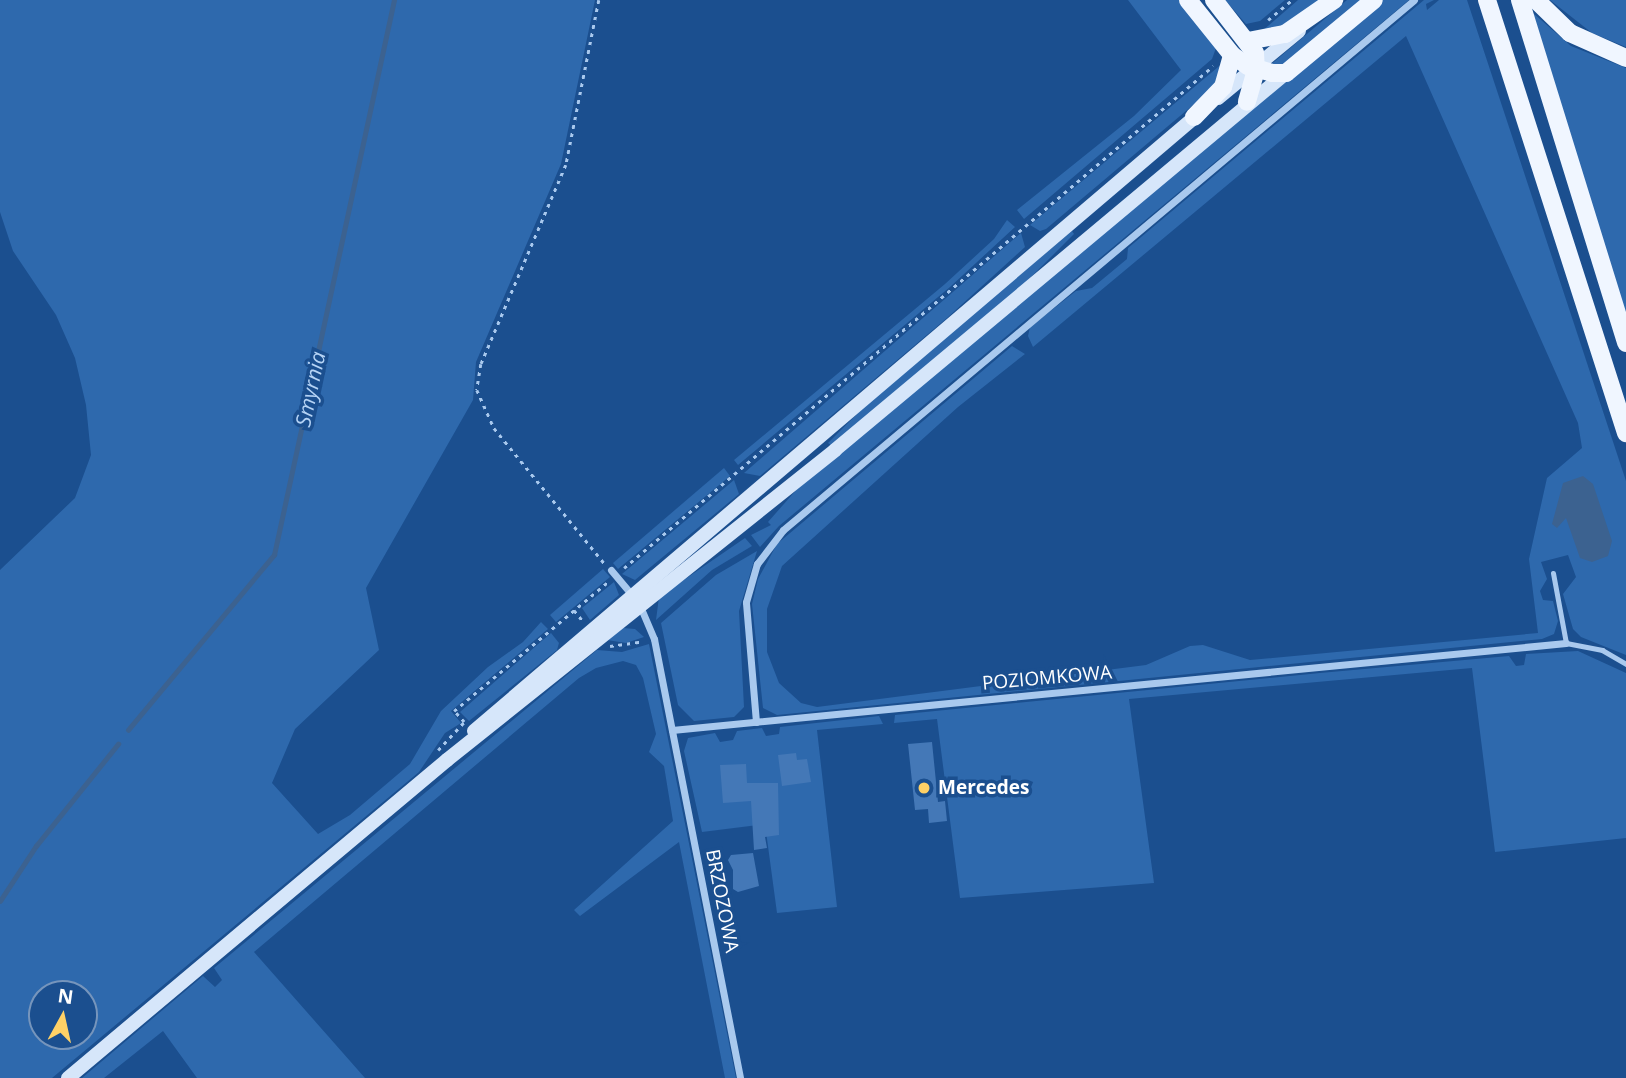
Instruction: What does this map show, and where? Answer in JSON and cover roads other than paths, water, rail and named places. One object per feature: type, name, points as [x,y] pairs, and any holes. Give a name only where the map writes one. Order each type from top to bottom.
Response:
[{"type":"main road","points":[[1188,0],[1229,51],[1256,70],[1286,73]]},
{"type":"main road","points":[[1214,0],[1246,38],[1256,70],[1247,102]]},
{"type":"main road","points":[[635,600],[835,450],[1247,102],[1374,0]]},
{"type":"main road","points":[[1487,0],[1626,433]]},
{"type":"main road","points":[[1520,0],[1626,343]]},
{"type":"main road","points":[[1536,0],[1570,33],[1626,58]]},
{"type":"main road","points":[[1246,38],[1285,34],[1330,4]]},
{"type":"main road","points":[[68,1078],[447,760],[464,740],[635,600],[1194,117],[1256,70],[1330,4]]},
{"type":"main road","points":[[1194,117],[1223,87],[1229,51]]},
{"type":"street","points":[[756,722],[746,602],[757,564],[772,542],[1414,0]]},
{"type":"street","points":[[613,573],[635,600],[654,639],[672,730]]},
{"type":"street","name":"POZIOMKOWA","points":[[672,730],[1566,643]]},
{"type":"street","name":"BRZOZOWA","points":[[672,730],[740,1078]]},
{"type":"lane","points":[[1553,573],[1566,643],[1602,650],[1626,664]]},
{"type":"waterway","name":"Smyrnia","points":[[128,730],[274,555],[394,0]]},
{"type":"waterway","name":"Smyrnia","points":[[0,901],[36,846],[118,744]]},
{"type":"place","name":"Mercedes","points":[[924,788]]}]
